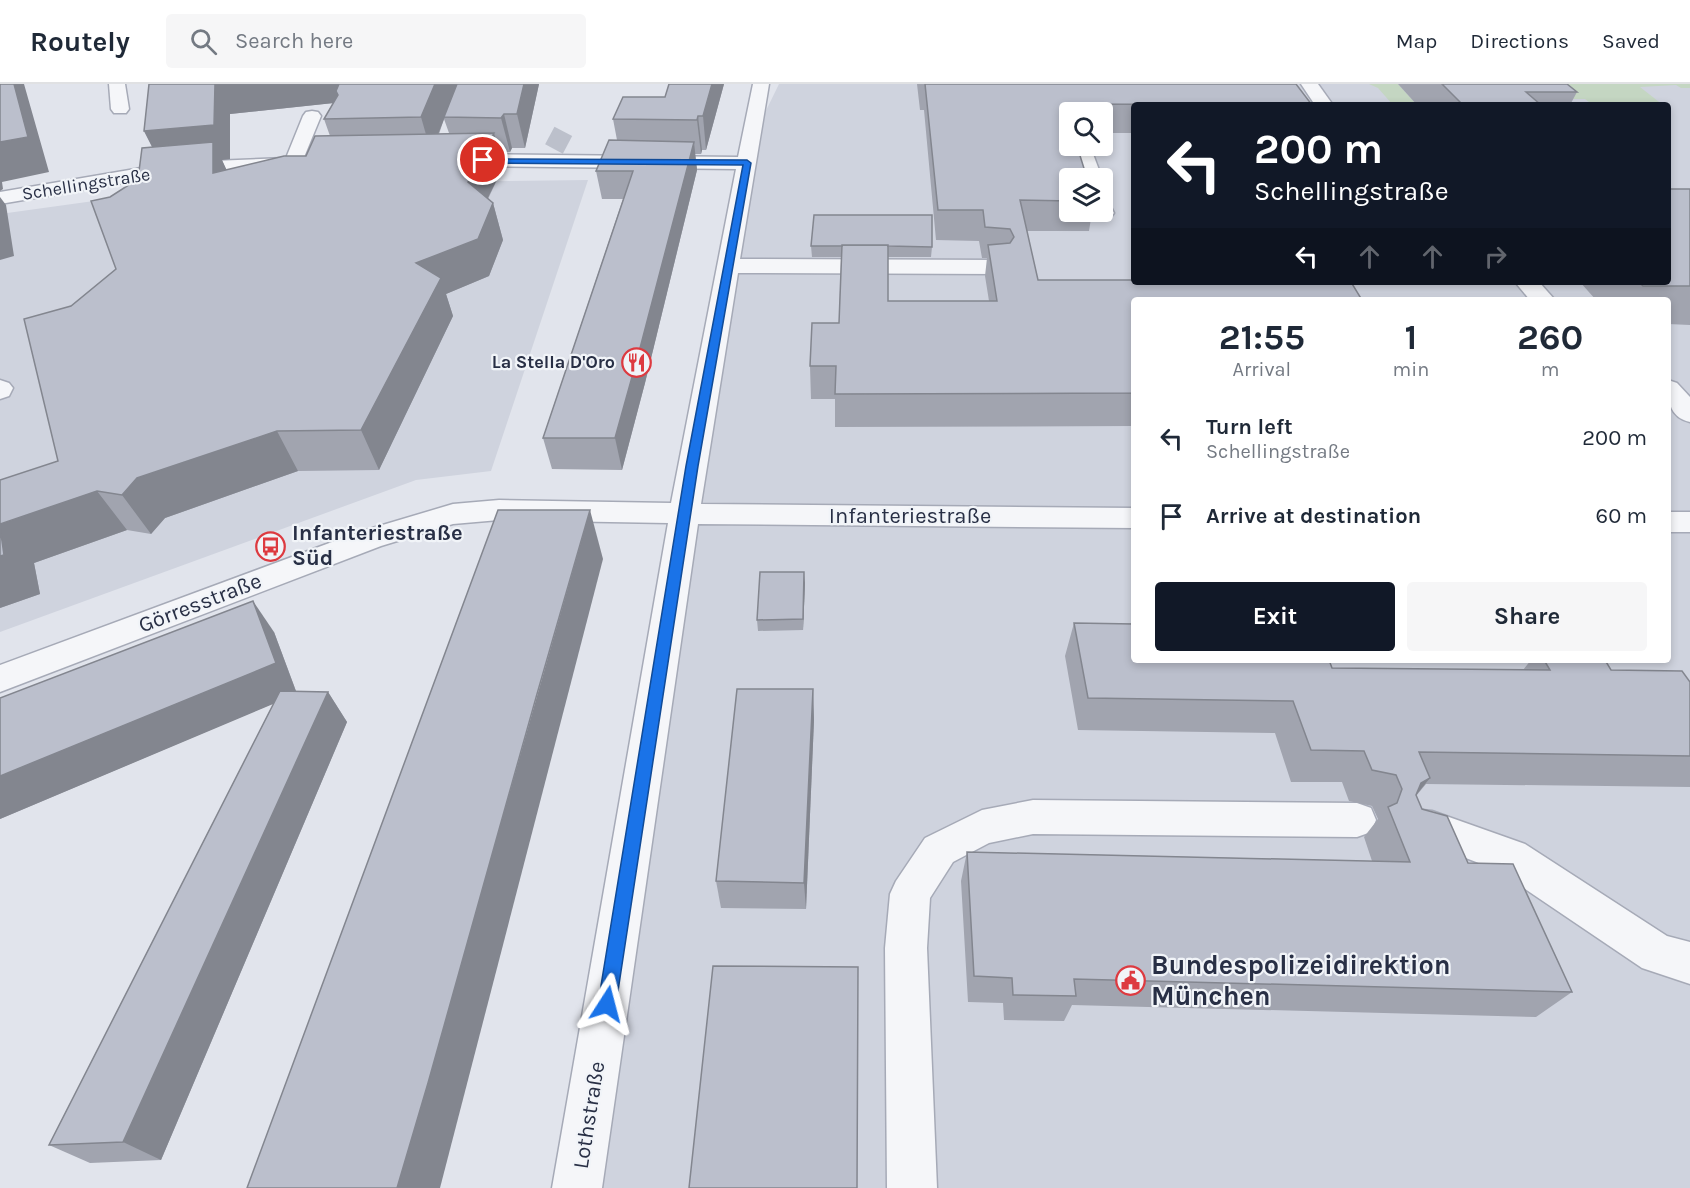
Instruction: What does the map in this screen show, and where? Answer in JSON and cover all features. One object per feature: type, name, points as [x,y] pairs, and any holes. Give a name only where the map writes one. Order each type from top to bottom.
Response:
[{"type":"street","points":[[117,84],[120,108]]},
{"type":"street","name":"Lothstraße","points":[[577,1188],[692,466],[730,266],[761,84]]},
{"type":"street","points":[[1309,84],[1322,102]]},
{"type":"street","name":"Schellingstraße","points":[[0,198],[160,173],[302,163],[312,116]]},
{"type":"street","points":[[442,155],[550,155],[747,163]]},
{"type":"street","points":[[730,266],[997,267]]},
{"type":"street","points":[[1529,285],[1540,297]]},
{"type":"street","points":[[1671,392],[1690,414]]},
{"type":"street","name":"Görresstraße","points":[[0,679],[387,533],[453,514],[499,510],[686,513]]},
{"type":"street","name":"Infanteriestraße","points":[[686,513],[1131,518]]},
{"type":"street","points":[[1671,522],[1690,522]]},
{"type":"street","points":[[912,1188],[906,948],[910,894],[939,850],[982,827],[1033,817],[1357,820]]},
{"type":"street","points":[[1412,826],[1432,828],[1511,857],[1657,954],[1690,963]]},
{"type":"shaded area","points":[[779,84],[1690,84],[1690,1188],[585,1188],[740,164]]},
{"type":"shaded area","points":[[588,180],[491,471],[416,480],[0,632],[0,214],[130,196],[333,183]]},
{"type":"green space","points":[[1369,84],[1398,84],[1414,102],[1390,102],[1378,88]]},
{"type":"green space","points":[[1514,84],[1690,84],[1690,88],[1681,88],[1676,85],[1640,87],[1659,102],[1530,99]]},
{"type":"building","points":[[0,84],[14,84],[28,137],[0,142]]},
{"type":"building","points":[[149,84],[215,84],[214,125],[144,131]]},
{"type":"building","points":[[339,84],[435,84],[421,117],[324,119],[338,95],[336,91]]},
{"type":"building","points":[[457,84],[524,84],[517,114],[504,114],[501,118],[444,117]]},
{"type":"building","points":[[669,84],[712,84],[703,116],[698,116],[697,120],[613,119],[623,97],[665,97]]},
{"type":"building","points":[[925,84],[1296,84],[1310,102],[1131,102],[1131,104],[1059,102],[1059,156],[1080,156],[1084,168],[1059,168],[1059,201],[1020,200],[1038,280],[1131,280],[1131,285],[1353,285],[1360,297],[1131,297],[1131,393],[835,394],[836,366],[810,366],[812,323],[839,323],[842,245],[888,245],[888,301],[997,301],[988,245],[1010,243],[1014,237],[1010,229],[985,227],[983,210],[938,210]]},
{"type":"building","points":[[1442,84],[1567,84],[1577,92],[1526,92],[1538,102],[1460,102]]},
{"type":"building","points":[[494,133],[468,182],[493,203],[478,239],[416,263],[441,278],[361,430],[277,431],[137,478],[122,495],[97,491],[0,524],[0,480],[58,461],[24,319],[71,306],[116,269],[91,201],[110,197],[138,179],[142,148],[213,142],[213,173],[284,156],[306,156],[315,136]]},
{"type":"building","points":[[609,140],[694,142],[615,438],[543,438],[633,171],[596,171]]},
{"type":"building","points":[[1671,189],[1690,189],[1690,286],[1643,286],[1671,285]]},
{"type":"building","points":[[814,215],[932,215],[932,247],[811,246]]},
{"type":"building","points":[[498,510],[590,510],[397,1188],[247,1188]]},
{"type":"building","points":[[0,527],[4,555],[0,556]]},
{"type":"building","points":[[760,572],[804,572],[803,619],[757,620]]},
{"type":"building","points":[[253,601],[276,663],[0,776],[0,698]]},
{"type":"building","points":[[1074,623],[1131,624],[1131,663],[1330,663],[1332,668],[1550,670],[1546,663],[1607,663],[1611,670],[1682,671],[1690,682],[1690,756],[1419,752],[1430,778],[1421,783],[1416,795],[1422,809],[1447,816],[1468,863],[1513,864],[1572,992],[1074,979],[1076,996],[1013,995],[1012,978],[974,976],[967,852],[1410,862],[1388,807],[1397,803],[1402,789],[1396,775],[1372,770],[1364,751],[1311,750],[1293,701],[1088,698]]},
{"type":"building","points":[[737,689],[813,689],[804,883],[716,881]]},
{"type":"building","points":[[280,691],[328,692],[123,1142],[49,1145]]},
{"type":"building","points":[[713,966],[858,967],[857,1188],[689,1188]]},
{"type":"tunnel","points":[[554,149],[564,130]]},
{"type":"place","name":"La Stella D'Oro","points":[[636,362]]},
{"type":"place","name":"Infanteriestraße Süd","points":[[271,546]]},
{"type":"place","name":"Bundespolizeidirektion München","points":[[1130,981]]},
{"type":"route","points":[[483,160],[747,163],[692,466],[607,1004]]}]
